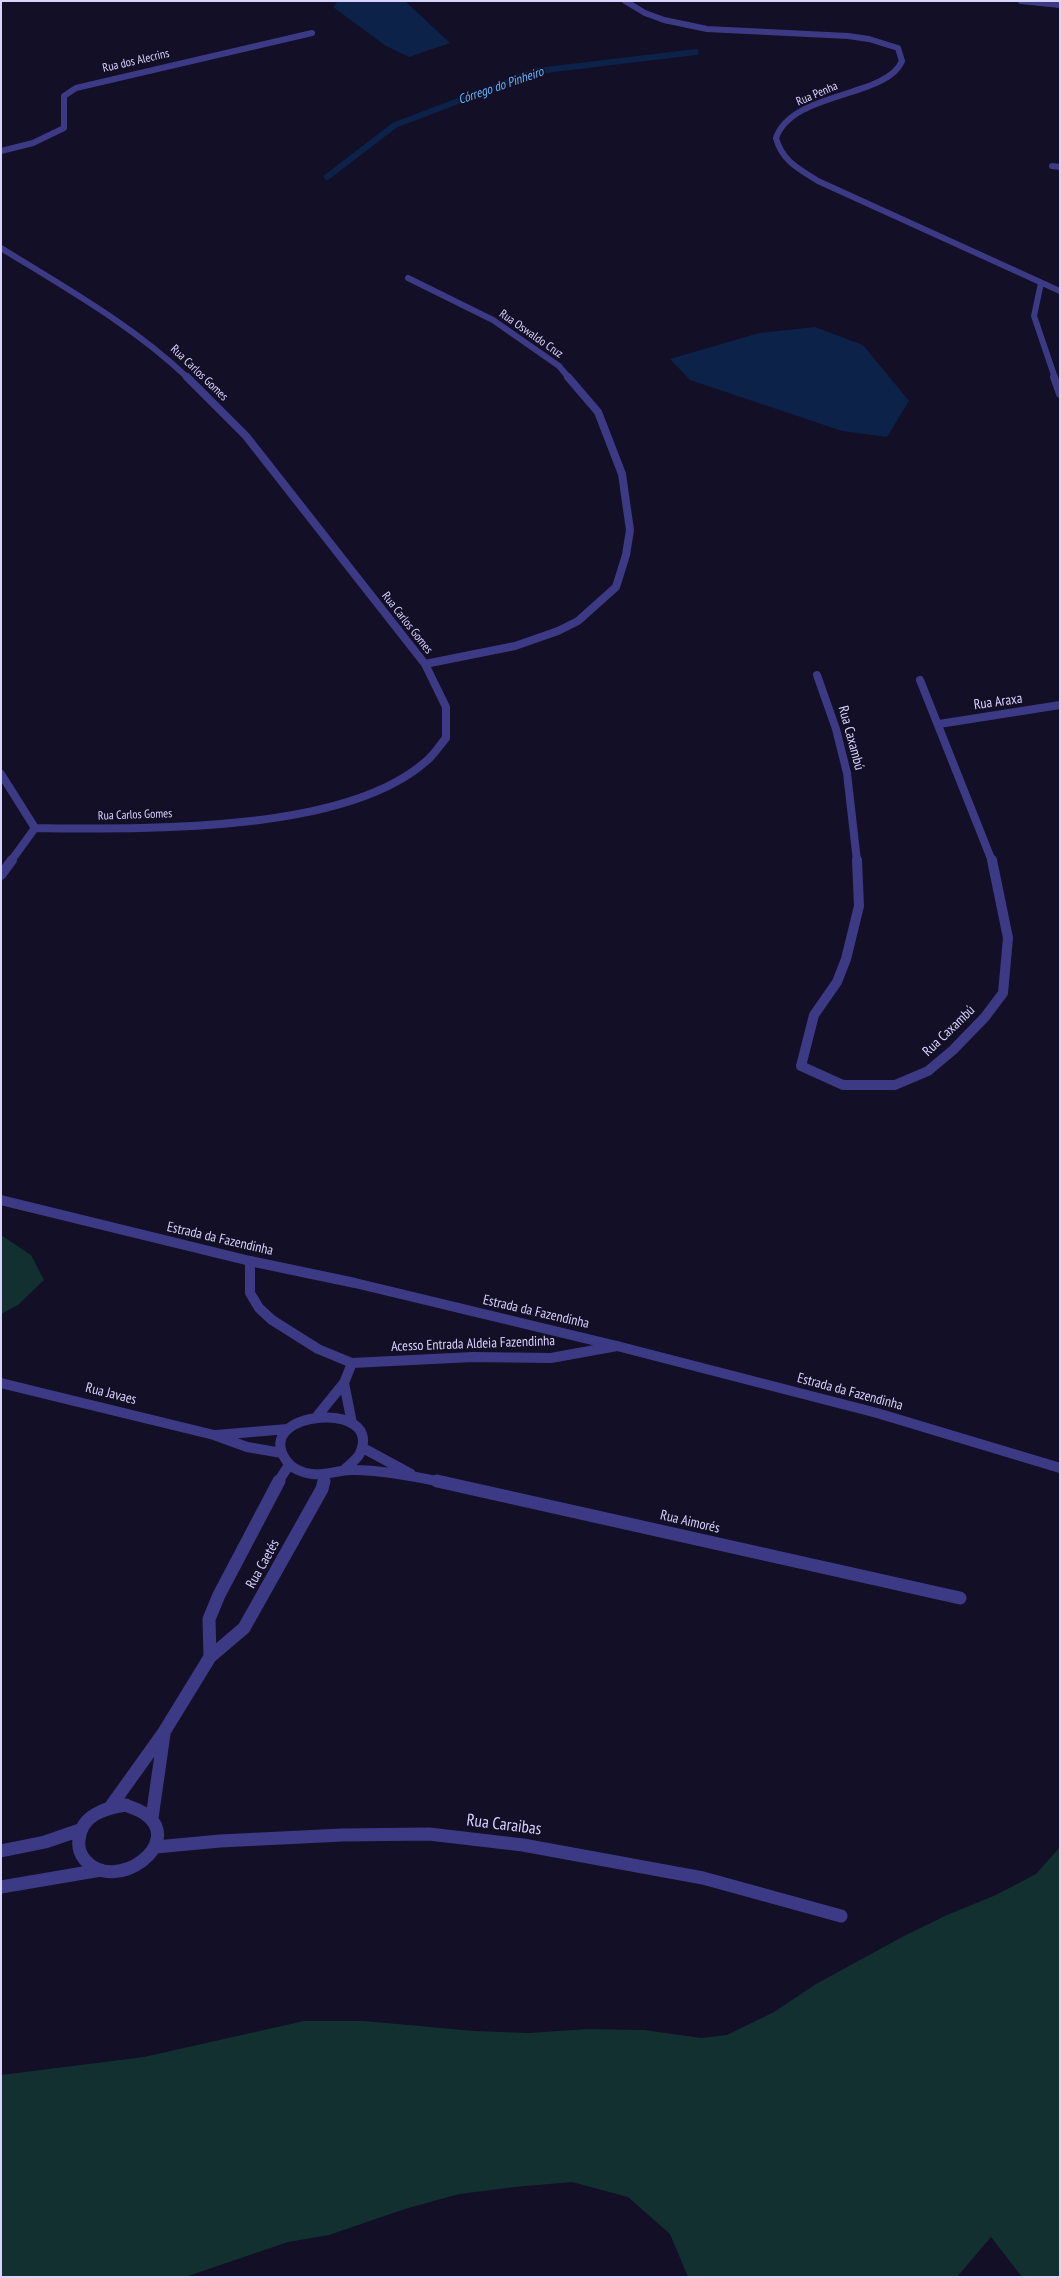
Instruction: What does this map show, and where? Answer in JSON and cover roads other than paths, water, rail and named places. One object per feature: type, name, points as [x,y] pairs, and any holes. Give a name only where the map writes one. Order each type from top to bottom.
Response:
[{"type":"street","name":"Rua Penha","points":[[625,1],[658,20],[684,26],[848,36],[868,39],[898,48],[902,56],[901,64],[895,71],[879,80],[823,102],[784,121],[776,138],[778,146],[788,162],[818,181],[910,224],[1041,283],[1060,290]]},
{"type":"street","points":[[1021,1],[1060,5]]},
{"type":"street","name":"Rua dos Alecrins","points":[[1,151],[33,143],[64,128],[64,96],[76,88],[312,33]]},
{"type":"street","points":[[1052,166],[1060,166]]},
{"type":"street","name":"Rua Carlos Gomes","points":[[1,248],[110,315],[166,357],[246,436],[424,664],[446,707],[446,738],[425,763],[400,780],[371,793],[340,804],[303,813],[223,824],[108,829],[35,828]]},
{"type":"street","name":"Rua Oswaldo Cruz","points":[[408,278],[493,320],[558,366],[598,412],[622,474],[630,530],[626,555],[616,587],[578,621],[558,631],[515,646],[424,664]]},
{"type":"street","points":[[1041,283],[1034,316],[1060,394]]},
{"type":"street","name":"Rua Caxambú","points":[[818,675],[836,729],[847,773],[858,869],[859,906],[846,959],[837,982],[814,1014],[801,1066],[843,1085],[895,1085],[928,1071],[968,1036],[985,1017],[1003,992],[1008,938],[996,868],[920,680]]},
{"type":"street","name":"Rua Araxa","points":[[939,724],[1060,706]]},
{"type":"street","points":[[1,774],[35,828],[1,875]]},
{"type":"street","name":"Estrada da Fazendinha","points":[[1,1200],[250,1261],[355,1283],[617,1346],[877,1413],[1060,1468]]},
{"type":"street","points":[[250,1261],[250,1293],[259,1308],[272,1320],[312,1345],[352,1363],[344,1383],[318,1415]]},
{"type":"street","name":"Acesso Entrada Aldeia Fazendinha","points":[[352,1363],[473,1357],[551,1358],[617,1346]]},
{"type":"street","name":"Rua Javaes","points":[[1,1383],[214,1435],[250,1448],[282,1454]]},
{"type":"street","points":[[344,1383],[352,1423]]},
{"type":"street","points":[[318,1415],[336,1416],[352,1423],[359,1430],[363,1439],[363,1448],[357,1460],[344,1470],[326,1474],[300,1471],[289,1465],[282,1454],[281,1441],[288,1429],[301,1420],[318,1415]]},
{"type":"street","name":"Rua Javaes","points":[[214,1435],[288,1429]]},
{"type":"street","name":"Rua Aimorés","points":[[363,1448],[414,1476]]},
{"type":"street","name":"Rua Caetés","points":[[210,1657],[209,1619],[219,1594],[256,1527],[269,1497],[289,1465]]},
{"type":"street","name":"Rua Aimorés","points":[[344,1470],[414,1476],[960,1598]]},
{"type":"street","name":"Rua Caetés","points":[[111,1806],[164,1732],[210,1657],[244,1628],[322,1490],[326,1474]]},
{"type":"street","name":"Rua Caetés","points":[[152,1818],[164,1732]]},
{"type":"street","points":[[1,1887],[102,1870],[117,1872],[134,1868],[147,1859],[156,1847],[158,1831],[152,1818],[141,1810],[126,1805],[111,1806],[97,1812],[87,1820],[80,1830],[78,1847],[85,1861],[102,1870]]},
{"type":"street","points":[[1,1851],[45,1842],[80,1830]]},
{"type":"street","name":"Rua Caraibas","points":[[156,1847],[220,1841],[342,1835],[430,1834],[523,1845],[695,1876],[841,1916]]},
{"type":"water","points":[[338,1],[405,1],[450,43],[409,57],[386,46],[333,7]]},
{"type":"water","points":[[815,327],[863,345],[909,401],[887,437],[842,431],[690,380],[670,359],[759,333]]},
{"type":"waterway","name":"Córrego do Pinheiro","points":[[327,177],[395,125],[537,71],[696,52]]}]
